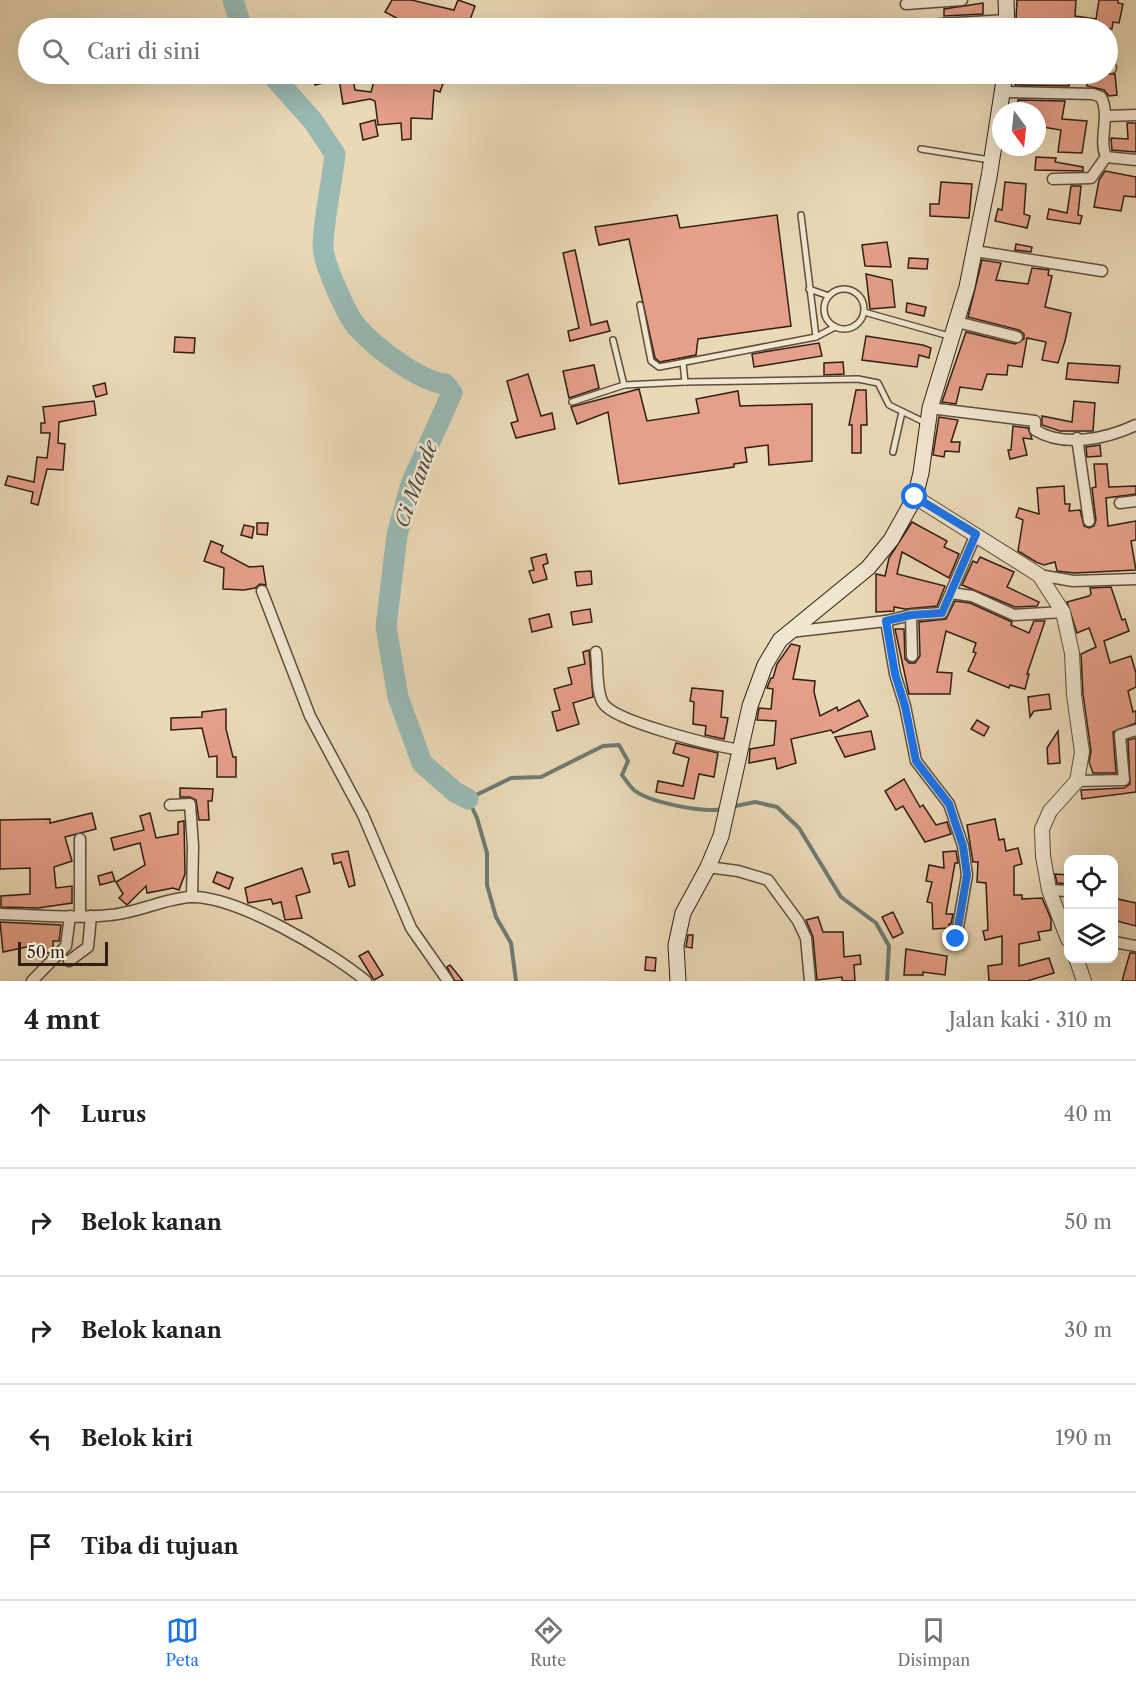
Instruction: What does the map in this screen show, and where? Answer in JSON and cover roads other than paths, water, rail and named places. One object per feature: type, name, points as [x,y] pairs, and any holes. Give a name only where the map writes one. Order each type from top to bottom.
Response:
[{"type":"main road","points":[[1006,0],[1007,18]]},
{"type":"main road","points":[[678,981],[676,945],[683,913],[708,867],[728,813],[731,788],[750,706],[765,665],[775,646],[789,632],[868,568],[891,540],[915,497],[921,473],[930,408],[950,337],[957,322],[975,251],[1004,84]]},
{"type":"street","points":[[906,4],[962,0]]},
{"type":"street","points":[[1003,92],[1093,94],[1101,97],[1106,116],[1104,144],[1106,157],[1091,178],[1053,179]]},
{"type":"street","points":[[1106,116],[1136,115]]},
{"type":"street","points":[[1106,157],[1136,160]]},
{"type":"street","points":[[975,251],[1102,271]]},
{"type":"street","points":[[957,322],[1017,337]]},
{"type":"street","points":[[930,408],[1035,421],[1035,430],[1048,438],[1059,440],[1098,437],[1136,425]]},
{"type":"street","points":[[1077,438],[1089,522]]},
{"type":"street","points":[[915,497],[1039,575],[1073,581],[1136,579]]},
{"type":"street","points":[[1120,503],[1136,501]]},
{"type":"street","points":[[789,632],[886,621],[911,615],[942,613],[976,534]]},
{"type":"street","points":[[1039,575],[1063,612],[1072,653],[1074,695],[1082,752],[1077,782],[1050,811],[1042,829],[1043,856],[1049,890],[1064,929]]},
{"type":"street","points":[[262,591],[310,716],[363,815],[411,928],[448,981]]},
{"type":"street","points":[[951,593],[972,596],[1014,615],[1063,612]]},
{"type":"street","points":[[911,615],[912,656]]},
{"type":"street","points":[[886,621],[895,674],[905,706],[916,761],[949,804],[963,846],[967,875],[956,939]]},
{"type":"street","points":[[596,652],[601,696],[610,710],[693,741],[740,750]]},
{"type":"street","points":[[1077,782],[1124,780],[1120,735],[1136,730]]},
{"type":"street","points":[[170,805],[190,804],[193,846],[192,897]]},
{"type":"street","points":[[69,961],[88,947],[80,916],[80,839]]},
{"type":"street","points":[[708,867],[738,871],[768,880],[798,921],[806,938],[810,981]]},
{"type":"street","points":[[1049,890],[1064,891]]},
{"type":"street","points":[[0,914],[80,916],[134,911],[192,897],[227,904],[261,916],[322,950],[366,981]]},
{"type":"street","points":[[32,981],[66,946],[80,916]]},
{"type":"street","points":[[1118,943],[1136,946]]},
{"type":"street","points":[[1078,963],[1084,981]]},
{"type":"lane","points":[[921,149],[992,161]]},
{"type":"lane","points":[[801,215],[816,337]]},
{"type":"lane","points":[[809,289],[829,296]]},
{"type":"lane","points":[[839,290],[850,290],[862,301],[864,312],[854,326],[843,329],[829,322],[824,311],[829,296],[839,290]]},
{"type":"lane","points":[[640,305],[654,365],[659,367],[816,337],[835,327]]},
{"type":"lane","points":[[864,312],[950,337]]},
{"type":"lane","points":[[613,340],[624,386]]},
{"type":"lane","points":[[683,363],[685,382]]},
{"type":"lane","points":[[572,402],[624,386],[685,382],[858,380],[878,383],[887,403],[927,424]]},
{"type":"lane","points":[[893,452],[902,412]]},
{"type":"waterway","name":"Ci Mande","points":[[233,0],[239,18]]},
{"type":"waterway","name":"Ci Mande","points":[[280,84],[313,121],[335,154],[323,245],[336,288],[353,322],[387,354],[423,377],[445,384],[452,393],[411,484],[397,535],[386,627],[398,697],[422,763],[455,792],[468,799]]},
{"type":"waterway","points":[[516,981],[511,943],[496,917],[487,885],[487,853],[477,818],[468,799],[511,778],[541,777],[603,746],[619,745],[628,761],[622,775],[633,789],[642,795],[677,806],[703,810],[723,809]]},
{"type":"waterway","points":[[731,807],[755,802],[777,807],[799,828],[841,897],[876,923],[889,946],[887,981]]}]
